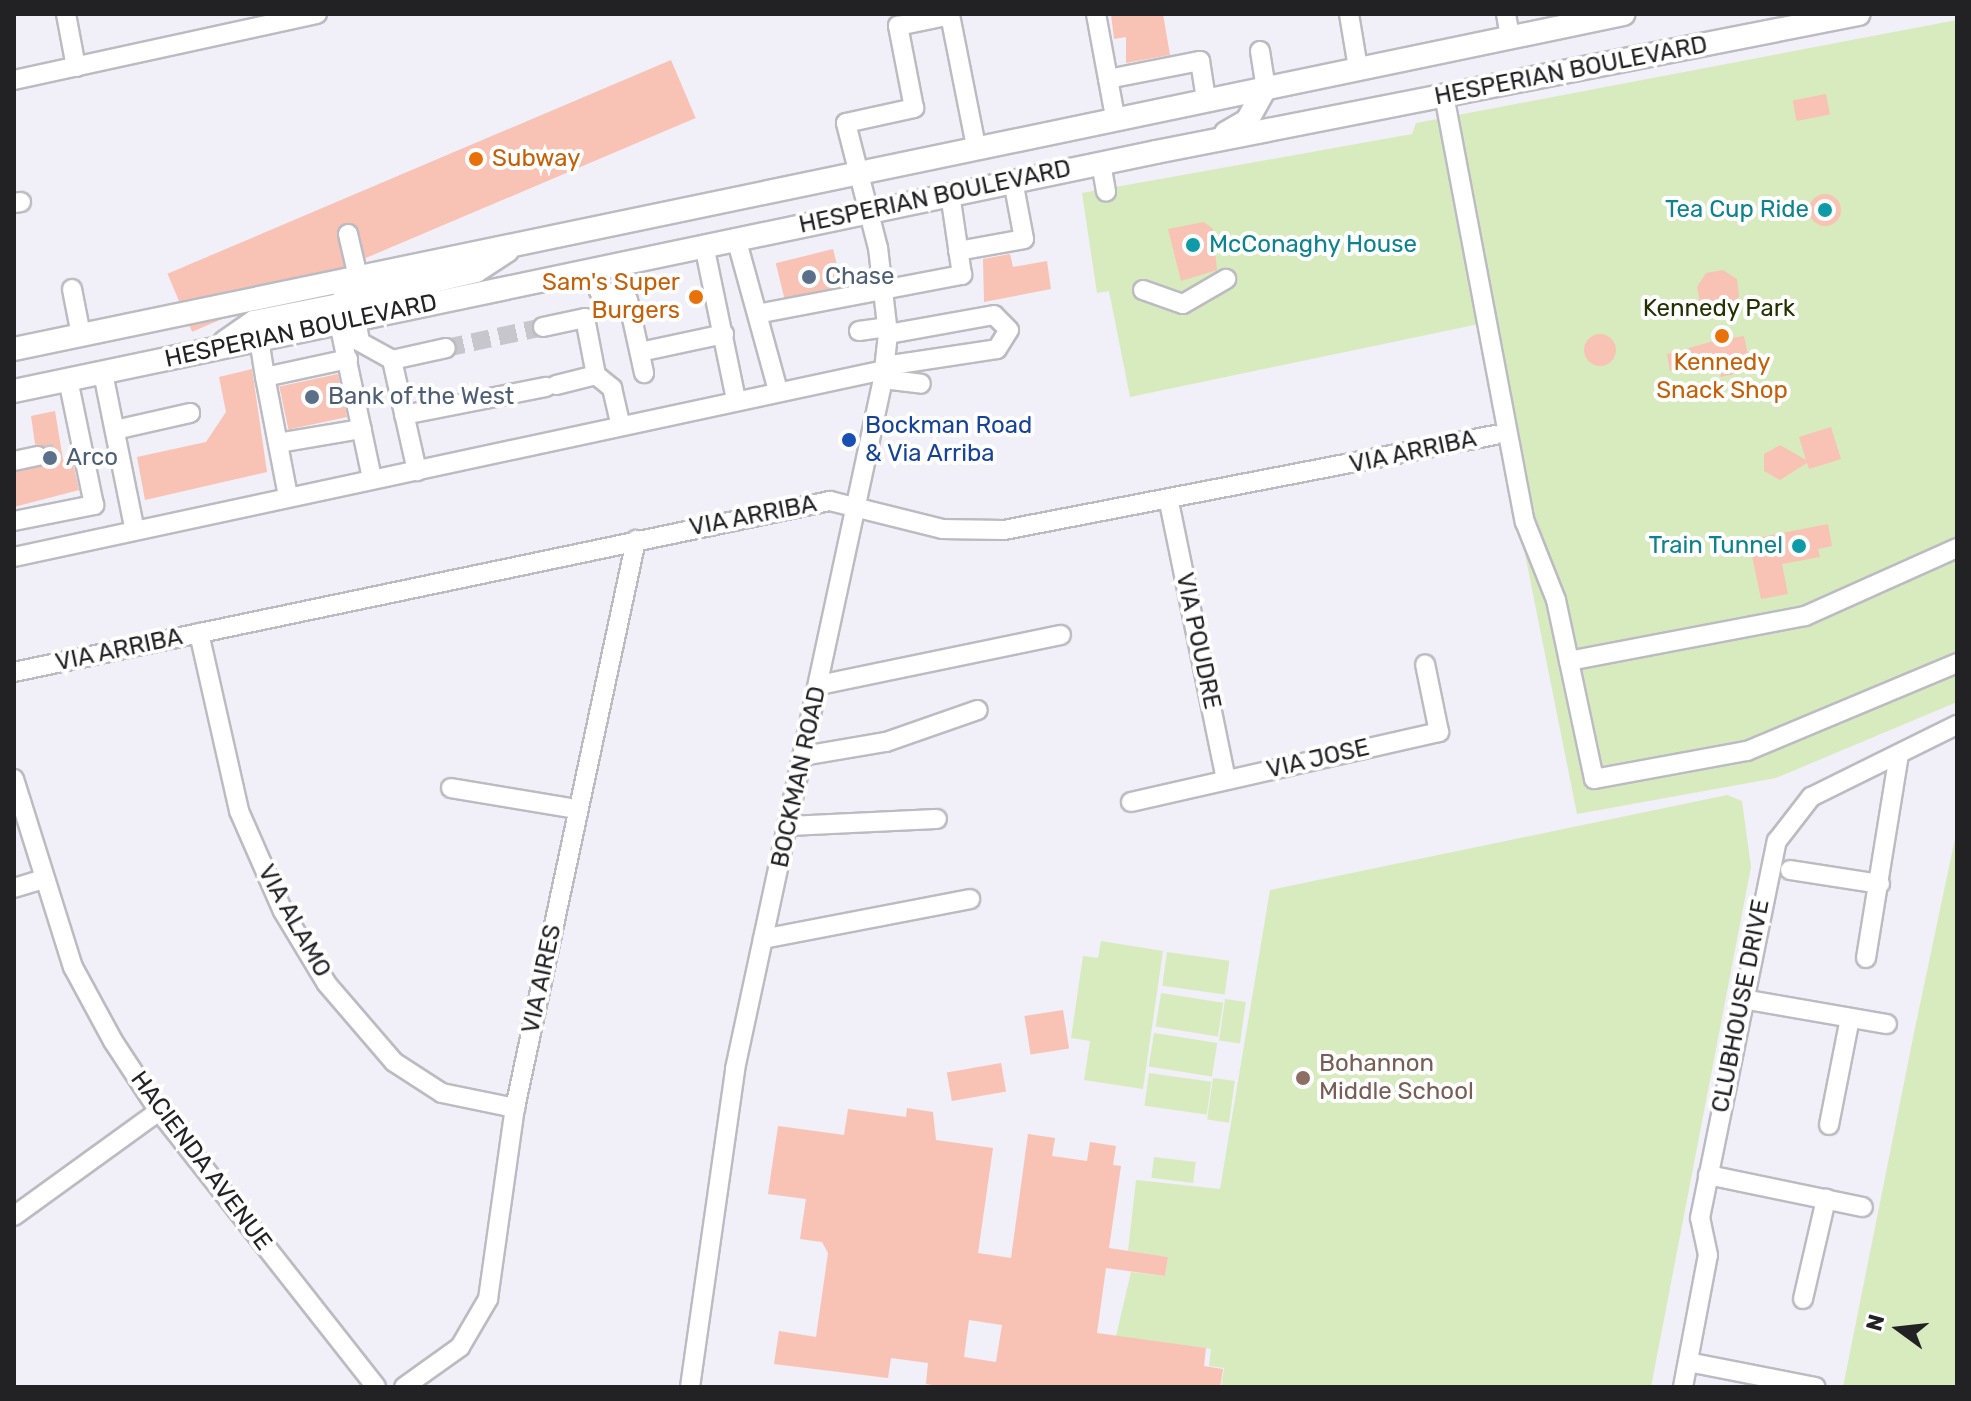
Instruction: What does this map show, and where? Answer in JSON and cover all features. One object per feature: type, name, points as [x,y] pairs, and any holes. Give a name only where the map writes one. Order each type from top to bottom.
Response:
[{"type":"main road","name":"HESPERIAN BOULEVARD","points":[[14,349],[860,169],[1510,37],[1593,17],[1623,14]]},
{"type":"main road","name":"HESPERIAN BOULEVARD","points":[[14,391],[736,238],[1444,95],[1782,22],[1859,14]]},
{"type":"main road","points":[[1211,141],[1247,121],[1266,87]]},
{"type":"main road","points":[[347,321],[365,297],[476,271],[518,244]]},
{"type":"main road","points":[[214,349],[254,322],[340,305],[358,277]]},
{"type":"street","points":[[66,14],[76,67]]},
{"type":"street","points":[[14,80],[317,14]]},
{"type":"street","points":[[1096,14],[1115,117]]},
{"type":"street","points":[[1349,14],[1358,68]]},
{"type":"street","points":[[1506,14],[1510,37]]},
{"type":"street","name":"BOCKMAN ROAD","points":[[690,1387],[728,1106],[884,371],[887,331],[884,286],[870,211],[846,123],[914,108],[898,26],[950,15],[976,146]]},
{"type":"street","points":[[1260,51],[1266,87]]},
{"type":"street","points":[[1108,79],[1200,61],[1206,99]]},
{"type":"street","points":[[1444,95],[1525,522],[1563,629],[1594,779],[1747,751],[1957,663]]},
{"type":"street","points":[[1101,163],[1106,192]]},
{"type":"street","points":[[958,251],[1024,239],[1013,181]]},
{"type":"street","points":[[762,313],[884,286],[962,275],[950,194]]},
{"type":"street","points":[[348,234],[358,277]]},
{"type":"street","points":[[736,238],[748,296],[762,313],[778,390]]},
{"type":"street","points":[[704,245],[736,400]]},
{"type":"street","points":[[593,269],[599,291],[628,300],[644,373]]},
{"type":"street","points":[[1143,290],[1183,304],[1226,279]]},
{"type":"street","points":[[72,289],[81,335]]},
{"type":"street","points":[[14,557],[134,527],[417,471],[778,390],[997,349],[1009,330],[994,315],[887,331],[859,331]]},
{"type":"street","points":[[543,327],[585,318],[596,375],[612,388],[621,426]]},
{"type":"street","points":[[347,321],[348,359],[372,478]]},
{"type":"street","points":[[347,321],[360,342],[392,360],[446,348]]},
{"type":"street","points":[[640,352],[724,334]]},
{"type":"street","points":[[259,339],[288,496]]},
{"type":"street","points":[[265,377],[348,359]]},
{"type":"street","points":[[392,360],[417,471]]},
{"type":"street","points":[[884,371],[921,384]]},
{"type":"street","points":[[103,373],[134,527]]},
{"type":"street","points":[[404,415],[596,375]]},
{"type":"street","points":[[14,521],[94,505],[68,380]]},
{"type":"street","points":[[115,430],[190,413]]},
{"type":"street","points":[[278,443],[362,429]]},
{"type":"street","name":"VIA ARRIBA","points":[[14,672],[830,501],[942,529],[1004,530],[1169,502],[1495,435]]},
{"type":"street","points":[[62,451],[82,447]]},
{"type":"street","points":[[14,461],[37,456]]},
{"type":"street","name":"VIA POUDRE","points":[[1169,502],[1226,779]]},
{"type":"street","name":"VIA AIRES","points":[[404,1387],[460,1347],[488,1299],[515,1108],[636,540]]},
{"type":"street","points":[[1569,661],[1805,616],[1957,548]]},
{"type":"street","name":"VIA ALAMO","points":[[199,633],[239,811],[283,911],[327,984],[394,1062],[442,1093],[515,1108]]},
{"type":"street","points":[[819,685],[1061,635]]},
{"type":"street","name":"VIA JOSE","points":[[1131,802],[1439,732],[1425,664]]},
{"type":"street","points":[[803,756],[886,742],[978,710]]},
{"type":"street","name":"CLUBHOUSE DRIVE","points":[[1683,1387],[1708,1255],[1700,1218],[1769,867],[1786,823],[1811,797],[1957,725]]},
{"type":"street","points":[[1866,958],[1899,755]]},
{"type":"street","name":"HACIENDA AVENUE","points":[[14,779],[40,880],[73,967],[159,1111],[376,1387]]},
{"type":"street","points":[[451,788],[577,809]]},
{"type":"street","points":[[788,826],[937,819]]},
{"type":"street","points":[[1790,870],[1880,884]]},
{"type":"street","points":[[14,888],[40,880]]},
{"type":"street","points":[[763,939],[970,899]]},
{"type":"street","points":[[1742,999],[1887,1024]]},
{"type":"street","points":[[1829,1125],[1850,1018]]},
{"type":"street","points":[[14,1216],[159,1111]]},
{"type":"street","points":[[1708,1175],[1863,1207]]},
{"type":"street","points":[[1803,1299],[1826,1199]]},
{"type":"street","points":[[1688,1362],[1774,1383],[1816,1387]]},
{"type":"green space","name":"Kennedy Park","points":[[1957,20],[1957,702],[1776,778],[1577,814],[1479,324],[1130,397],[1109,291],[1097,293],[1082,193],[1412,134],[1416,123]]},
{"type":"green space","points":[[1727,795],[1742,801],[1751,867],[1651,1387],[1221,1387],[1224,1368],[1209,1366],[1211,1349],[1116,1336],[1131,1272],[1165,1276],[1168,1257],[1128,1251],[1136,1180],[1220,1189],[1270,890]]},
{"type":"green space","points":[[1957,829],[1957,1387],[1843,1387],[1915,1028]]},
{"type":"green space","points":[[1101,941],[1163,951],[1143,1089],[1084,1080],[1090,1041],[1071,1038],[1083,956],[1098,958]]},
{"type":"green space","points":[[1167,952],[1229,961],[1225,994],[1162,986]]},
{"type":"green space","points":[[1161,993],[1223,1003],[1218,1036],[1156,1027]]},
{"type":"green space","points":[[1225,999],[1246,1002],[1240,1044],[1219,1041]]},
{"type":"green space","points":[[1154,1033],[1217,1043],[1212,1077],[1149,1067]]},
{"type":"green space","points":[[1149,1073],[1211,1082],[1207,1114],[1144,1106]]},
{"type":"green space","points":[[1213,1078],[1235,1081],[1229,1123],[1207,1120]]},
{"type":"green space","points":[[1154,1157],[1196,1162],[1193,1183],[1151,1178]]},
{"type":"building","points":[[1111,14],[1163,14],[1170,55],[1126,63],[1126,37],[1114,39]]},
{"type":"building","points":[[671,60],[696,118],[192,332],[167,274]]},
{"type":"building","points":[[1826,94],[1830,115],[1797,121],[1793,100]]},
{"type":"building","name":"Tea Cup Ride","points":[[1825,194],[1836,199],[1841,210],[1836,221],[1825,226],[1814,221],[1809,210],[1814,199]]},
{"type":"building","name":"McConaghy House","points":[[1204,222],[1213,229],[1217,270],[1181,281],[1168,229]]},
{"type":"building","name":"Chase","points":[[833,249],[842,286],[785,300],[776,263]]},
{"type":"building","points":[[1010,254],[1013,267],[1047,261],[1051,289],[984,302],[983,259]]},
{"type":"building","points":[[1723,270],[1737,279],[1739,296],[1724,319],[1700,303],[1697,287],[1706,273]]},
{"type":"building","points":[[1730,328],[1732,338],[1744,336],[1749,359],[1737,362],[1739,373],[1721,377],[1719,365],[1670,371],[1667,354],[1714,341],[1712,332]]},
{"type":"building","points":[[1600,334],[1611,339],[1616,350],[1611,361],[1600,366],[1589,361],[1584,350],[1589,339]]},
{"type":"building","points":[[252,369],[267,472],[145,500],[137,457],[206,442],[226,412],[219,377]]},
{"type":"building","name":"Bank of the West","points":[[338,374],[347,417],[288,430],[279,386]]},
{"type":"building","name":"Arco","points":[[55,411],[63,460],[72,458],[79,490],[14,507],[14,473],[49,459],[35,444],[31,416]]},
{"type":"building","points":[[1831,427],[1841,459],[1809,469],[1807,463],[1780,480],[1764,471],[1764,454],[1780,445],[1806,460],[1799,437]]},
{"type":"building","name":"Train Tunnel","points":[[1828,524],[1832,546],[1818,549],[1820,557],[1782,564],[1788,594],[1761,599],[1751,551],[1764,548],[1762,537]]},
{"type":"building","points":[[1063,1010],[1069,1049],[1031,1055],[1024,1016]]},
{"type":"building","points":[[1001,1063],[1006,1092],[952,1101],[947,1073]]},
{"type":"building","points":[[907,1108],[933,1112],[936,1140],[993,1148],[978,1253],[1011,1258],[1028,1134],[1055,1138],[1052,1156],[1087,1161],[1090,1142],[1116,1146],[1113,1165],[1121,1166],[1109,1248],[1168,1257],[1165,1276],[1106,1268],[1097,1333],[1206,1348],[1204,1366],[1223,1369],[1220,1387],[944,1387],[926,1384],[928,1363],[891,1358],[888,1378],[774,1364],[779,1331],[816,1337],[828,1253],[822,1242],[800,1239],[806,1199],[768,1194],[778,1126],[844,1135],[848,1109],[906,1117]],"holes":[[[969,1320],[1002,1325],[996,1362],[964,1357]]]},
{"type":"tunnel","points":[[446,348],[543,327]]},
{"type":"tunnel","points":[[37,456],[62,451]]},
{"type":"place","name":"Subway","points":[[476,159]]},
{"type":"place","name":"Tea Cup Ride","points":[[1825,210]]},
{"type":"place","name":"McConaghy House","points":[[1193,245]]},
{"type":"place","name":"Chase","points":[[809,277]]},
{"type":"place","name":"Sam's Super Burgers","points":[[696,297]]},
{"type":"place","name":"Kennedy Snack Shop","points":[[1722,336]]},
{"type":"place","name":"Bank of the West","points":[[312,397]]},
{"type":"place","name":"Bockman Road & Via Arriba","points":[[849,440]]},
{"type":"place","name":"Arco","points":[[50,458]]},
{"type":"place","name":"Train Tunnel","points":[[1799,546]]},
{"type":"place","name":"Bohannon Middle School","points":[[1303,1078]]}]
